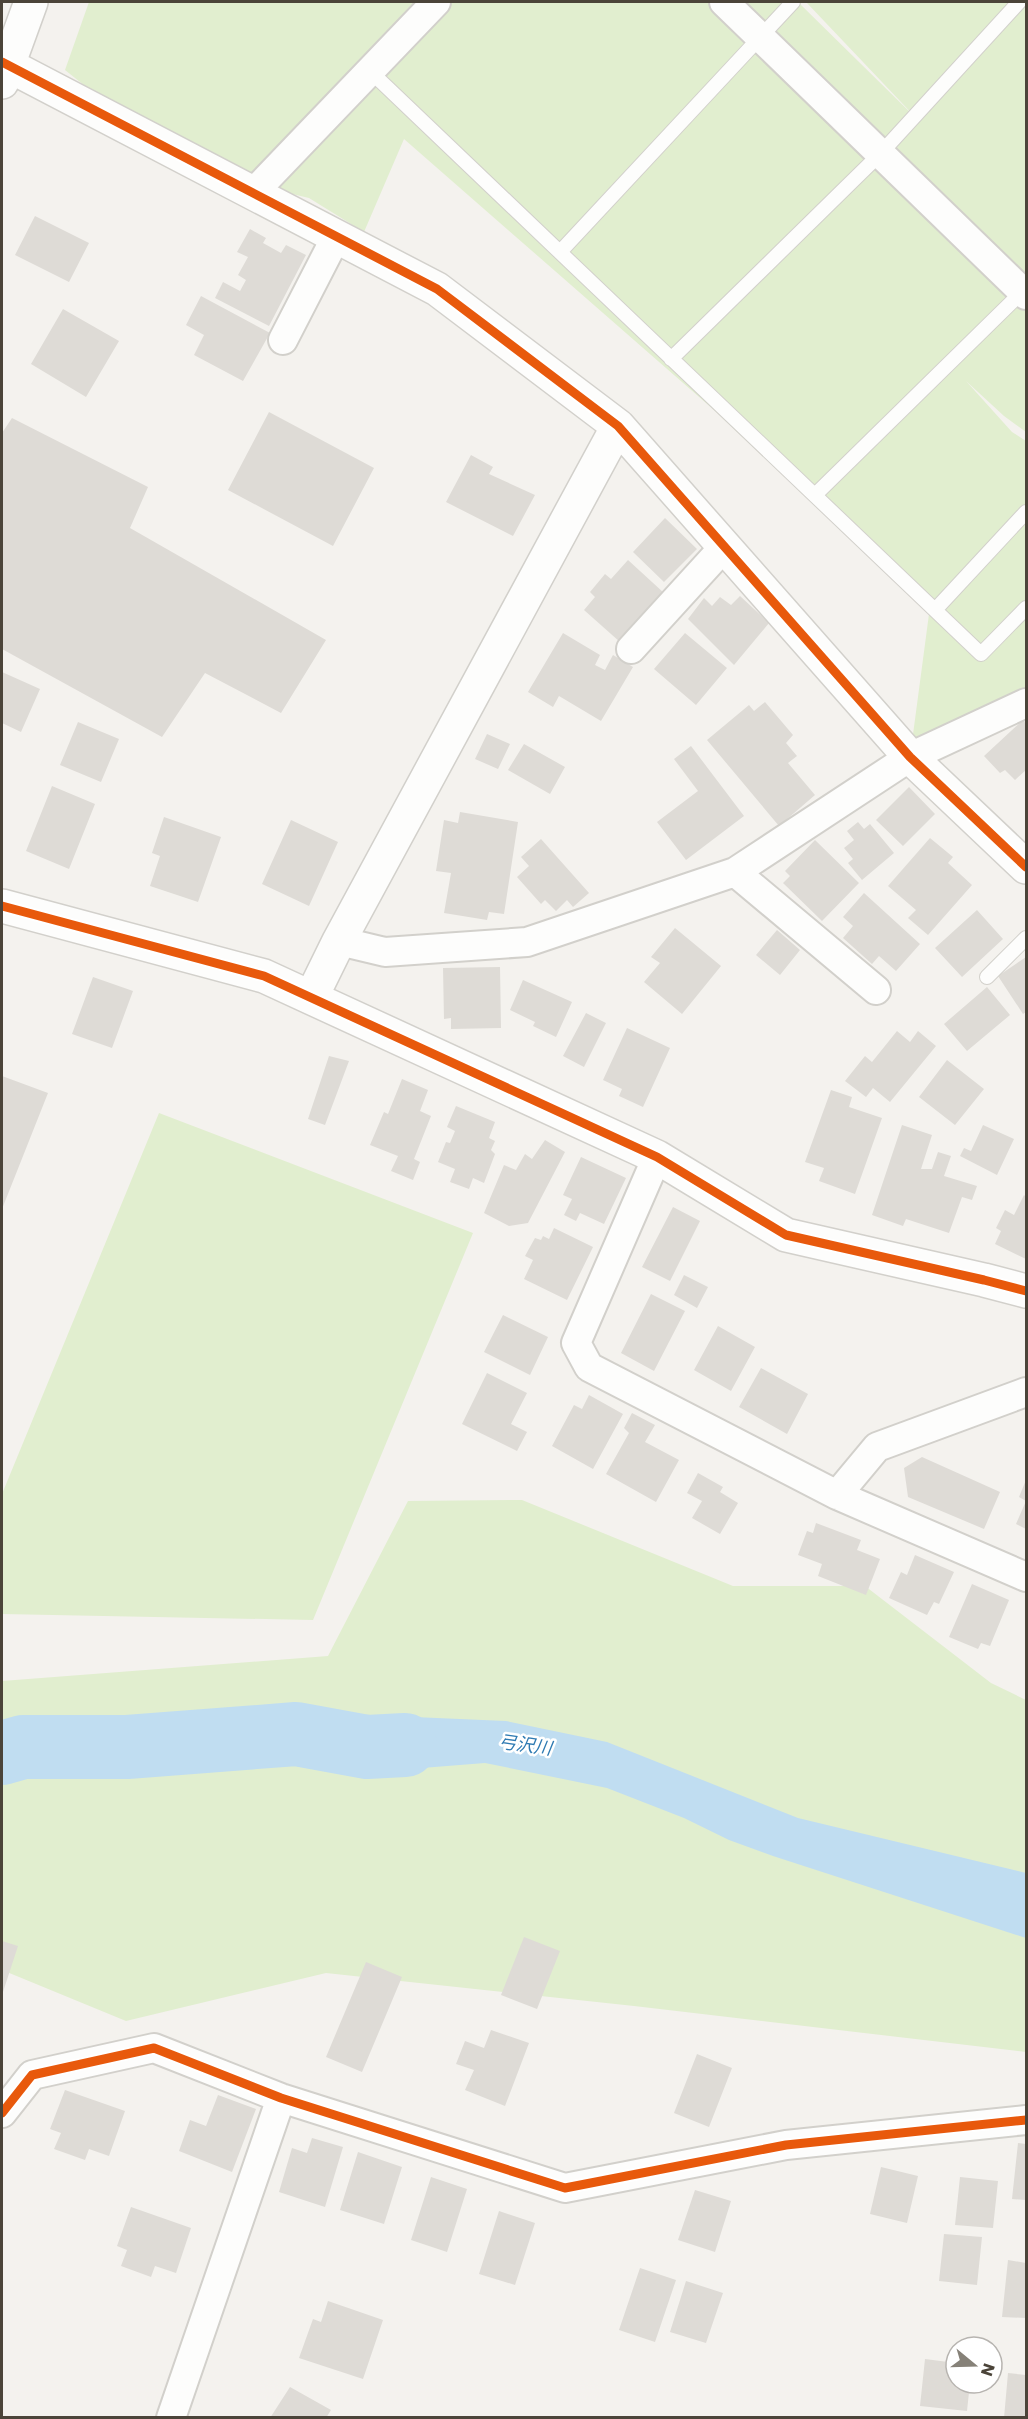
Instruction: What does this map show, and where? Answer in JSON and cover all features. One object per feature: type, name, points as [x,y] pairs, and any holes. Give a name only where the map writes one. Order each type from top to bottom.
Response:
[{"type":"street","points":[[31,2],[4,70],[253,193],[437,290],[618,426],[910,758],[1026,867]]},
{"type":"street","points":[[253,193],[436,2]]},
{"type":"street","points":[[724,2],[1025,291]]},
{"type":"street","points":[[283,340],[336,237]]},
{"type":"street","points":[[312,996],[339,940],[618,426]]},
{"type":"street","points":[[630,649],[724,547]]},
{"type":"street","points":[[339,940],[385,952],[527,942],[735,872],[910,758],[1026,703]]},
{"type":"street","points":[[735,872],[876,990]]},
{"type":"street","points":[[2,906],[264,976],[312,996],[657,1157],[786,1235],[1026,1291]]},
{"type":"street","points":[[657,1157],[576,1342],[589,1367],[837,1495],[1026,1577]]},
{"type":"street","points":[[837,1495],[877,1447],[1026,1392]]},
{"type":"street","points":[[2,2113],[32,2075],[154,2048],[281,2098],[565,2188],[786,2145],[1026,2120]]},
{"type":"street","points":[[171,2418],[281,2098]]},
{"type":"lane","points":[[560,252],[793,2]]},
{"type":"lane","points":[[671,358],[880,153],[1019,2]]},
{"type":"lane","points":[[370,70],[981,654],[1026,608]]},
{"type":"lane","points":[[815,495],[1025,291]]},
{"type":"lane","points":[[935,610],[1026,512]]},
{"type":"lane","points":[[987,976],[1026,938]]},
{"type":"green space","points":[[89,2],[798,2],[919,121],[806,2],[1026,2],[1026,432],[1004,416],[966,381],[1012,432],[1026,441],[1026,715],[910,757],[929,614],[714,410],[404,139],[364,232],[309,198],[284,192],[100,98],[65,70]]},
{"type":"green space","points":[[159,1113],[473,1233],[313,1620],[2,1614],[2,1494]]},
{"type":"green space","points":[[522,1500],[733,1586],[865,1586],[991,1683],[1026,1700],[1026,2052],[326,1973],[126,2021],[2,1970],[2,1681],[328,1656],[408,1501]]},
{"type":"water","points":[[321,1713],[506,1721],[607,1742],[798,1818],[1026,1873],[1026,1938],[773,1856],[729,1840],[684,1818],[607,1788],[485,1763],[384,1771],[312,1767]]},
{"type":"building","points":[[35,216],[89,243],[69,282],[15,255]]},
{"type":"building","points":[[250,229],[266,238],[263,243],[281,253],[286,245],[306,255],[269,326],[215,298],[223,282],[240,291],[246,280],[238,275],[248,257],[237,252]]},
{"type":"building","points":[[201,296],[270,333],[243,381],[194,355],[204,335],[186,325]]},
{"type":"building","points":[[63,309],[119,341],[86,397],[31,364]]},
{"type":"building","points":[[269,412],[374,468],[333,546],[228,490]]},
{"type":"building","points":[[12,418],[148,487],[130,528],[326,640],[281,713],[205,673],[162,737],[2,649],[2,433]]},
{"type":"building","points":[[471,455],[493,467],[489,474],[535,495],[513,536],[446,502]]},
{"type":"building","points":[[665,518],[697,549],[664,582],[633,552]]},
{"type":"building","points":[[628,560],[664,593],[620,642],[584,610],[595,597],[590,592],[605,574],[611,579]]},
{"type":"building","points":[[740,596],[769,623],[734,665],[688,619],[704,598],[712,606],[720,597],[731,605]]},
{"type":"building","points":[[563,633],[600,655],[595,665],[605,670],[613,655],[633,667],[601,721],[559,696],[553,707],[528,692]]},
{"type":"building","points":[[685,633],[727,668],[696,705],[654,669]]},
{"type":"building","points":[[2,672],[40,689],[21,732],[2,723]]},
{"type":"building","points":[[765,702],[793,735],[786,743],[797,756],[788,763],[815,795],[779,826],[707,740],[749,705],[754,711]]},
{"type":"building","points":[[1023,720],[1026,724],[1026,770],[1015,780],[1005,770],[1000,773],[984,756]]},
{"type":"building","points":[[78,722],[119,739],[101,782],[60,765]]},
{"type":"building","points":[[487,734],[510,744],[498,769],[475,759]]},
{"type":"building","points":[[524,744],[565,767],[550,794],[508,770]]},
{"type":"building","points":[[691,746],[744,816],[686,860],[657,822],[698,791],[674,759]]},
{"type":"building","points":[[52,786],[95,804],[69,869],[26,851]]},
{"type":"building","points":[[909,787],[935,814],[903,846],[876,820]]},
{"type":"building","points":[[460,812],[518,822],[504,914],[489,912],[487,920],[444,913],[451,873],[436,871],[444,820],[458,823]]},
{"type":"building","points":[[164,817],[221,837],[198,902],[150,886],[160,856],[152,853]]},
{"type":"building","points":[[291,820],[338,842],[309,906],[262,884]]},
{"type":"building","points":[[858,822],[864,829],[870,824],[894,853],[862,880],[848,863],[853,859],[844,848],[854,840],[847,831]]},
{"type":"building","points":[[930,838],[953,857],[948,863],[972,885],[928,935],[908,918],[916,910],[888,886]]},
{"type":"building","points":[[541,839],[589,893],[573,907],[567,900],[556,911],[545,900],[541,904],[517,877],[529,866],[521,857]]},
{"type":"building","points":[[815,840],[859,883],[822,921],[783,883],[790,876],[785,871]]},
{"type":"building","points":[[864,893],[920,944],[896,971],[879,956],[872,964],[843,938],[853,926],[843,917]]},
{"type":"building","points":[[977,910],[1003,939],[962,977],[935,948]]},
{"type":"building","points":[[675,928],[721,966],[682,1014],[644,982],[660,963],[651,957]]},
{"type":"building","points":[[777,930],[800,950],[780,975],[756,955]]},
{"type":"building","points":[[1026,957],[1026,1012],[1023,1014],[998,976]]},
{"type":"building","points":[[500,967],[501,1028],[451,1029],[451,1018],[444,1019],[443,968]]},
{"type":"building","points":[[93,977],[133,991],[112,1048],[72,1034]]},
{"type":"building","points":[[523,980],[572,1002],[556,1037],[533,1026],[535,1022],[510,1010]]},
{"type":"building","points":[[987,987],[1010,1015],[967,1051],[944,1024]]},
{"type":"building","points":[[586,1013],[606,1023],[584,1067],[563,1056]]},
{"type":"building","points":[[627,1028],[670,1048],[643,1107],[619,1096],[622,1089],[603,1080]]},
{"type":"building","points":[[897,1031],[910,1042],[918,1031],[936,1046],[890,1102],[873,1088],[866,1097],[845,1081],[865,1056],[872,1062]]},
{"type":"building","points":[[329,1056],[349,1061],[325,1125],[308,1119]]},
{"type":"building","points":[[947,1060],[984,1089],[955,1125],[919,1097]]},
{"type":"building","points":[[2,1076],[48,1093],[2,1209]]},
{"type":"building","points":[[402,1079],[428,1090],[420,1111],[431,1116],[414,1159],[420,1162],[413,1180],[391,1171],[398,1156],[370,1145],[384,1112],[388,1114]]},
{"type":"building","points":[[831,1090],[852,1097],[849,1107],[882,1118],[855,1194],[819,1181],[824,1168],[805,1162]]},
{"type":"building","points":[[456,1106],[495,1122],[489,1138],[495,1141],[491,1150],[495,1154],[484,1183],[473,1178],[469,1189],[450,1182],[455,1169],[438,1162],[446,1142],[450,1143],[455,1131],[447,1127]]},
{"type":"building","points":[[902,1125],[932,1135],[921,1169],[932,1169],[938,1152],[951,1156],[944,1176],[977,1186],[972,1200],[962,1197],[949,1233],[906,1219],[903,1226],[872,1215]]},
{"type":"building","points":[[983,1125],[1014,1139],[997,1175],[960,1156],[964,1148],[971,1151]]},
{"type":"building","points":[[545,1140],[565,1152],[528,1223],[509,1226],[484,1213],[504,1165],[516,1170],[525,1154],[532,1159]]},
{"type":"building","points":[[581,1157],[626,1178],[604,1224],[580,1213],[576,1221],[564,1215],[572,1199],[563,1195]]},
{"type":"building","points":[[1024,1195],[1026,1197],[1026,1259],[995,1244],[1001,1231],[996,1228],[1005,1210],[1014,1215]]},
{"type":"building","points":[[673,1207],[700,1221],[670,1281],[642,1267]]},
{"type":"building","points":[[554,1228],[593,1247],[567,1300],[524,1279],[533,1260],[525,1256],[535,1238],[541,1240],[543,1236],[549,1239]]},
{"type":"building","points":[[684,1275],[708,1287],[697,1308],[674,1295]]},
{"type":"building","points":[[651,1294],[685,1311],[654,1371],[621,1353]]},
{"type":"building","points":[[503,1315],[548,1337],[530,1375],[484,1352]]},
{"type":"building","points":[[718,1326],[755,1347],[731,1391],[694,1370]]},
{"type":"building","points":[[761,1368],[808,1394],[787,1434],[739,1407]]},
{"type":"building","points":[[487,1373],[527,1393],[511,1424],[527,1432],[517,1451],[462,1424]]},
{"type":"building","points":[[589,1395],[623,1414],[593,1469],[552,1446],[574,1405],[582,1409]]},
{"type":"building","points":[[632,1413],[655,1425],[645,1442],[679,1460],[656,1502],[606,1474],[629,1433],[624,1428]]},
{"type":"building","points":[[922,1457],[1000,1492],[984,1529],[908,1497],[904,1468]]},
{"type":"building","points":[[698,1473],[723,1487],[720,1492],[738,1503],[720,1534],[692,1518],[702,1501],[687,1493]]},
{"type":"building","points":[[1026,1480],[1026,1501],[1019,1497]]},
{"type":"building","points":[[1026,1501],[1026,1529],[1016,1524]]},
{"type":"building","points":[[816,1523],[861,1540],[857,1550],[880,1559],[866,1595],[818,1576],[822,1564],[798,1555],[807,1531],[813,1533]]},
{"type":"building","points":[[915,1555],[954,1572],[939,1604],[934,1602],[927,1615],[889,1598],[901,1572],[907,1575]]},
{"type":"building","points":[[972,1584],[1009,1600],[990,1646],[981,1643],[978,1649],[949,1637]]},
{"type":"building","points":[[524,1937],[560,1951],[537,2009],[501,1995]]},
{"type":"building","points":[[2,1941],[18,1946],[2,1995]]},
{"type":"building","points":[[366,1962],[402,1977],[362,2072],[326,2057]]},
{"type":"building","points":[[491,2030],[529,2043],[505,2106],[465,2090],[474,2070],[456,2064],[465,2041],[484,2048]]},
{"type":"building","points":[[697,2054],[732,2068],[709,2127],[674,2113]]},
{"type":"building","points":[[65,2090],[125,2111],[109,2156],[89,2149],[85,2160],[54,2149],[61,2133],[50,2129]]},
{"type":"building","points":[[218,2095],[256,2109],[232,2172],[179,2151],[190,2120],[206,2126]]},
{"type":"building","points":[[312,2138],[343,2147],[325,2207],[279,2192],[292,2148],[307,2153]]},
{"type":"building","points":[[1018,2143],[1026,2144],[1026,2200],[1012,2199]]},
{"type":"building","points":[[358,2152],[402,2167],[384,2224],[340,2210]]},
{"type":"building","points":[[881,2167],[918,2176],[907,2223],[870,2214]]},
{"type":"building","points":[[431,2177],[467,2189],[447,2252],[411,2240]]},
{"type":"building","points":[[960,2177],[998,2181],[993,2228],[955,2225]]},
{"type":"building","points":[[695,2190],[731,2201],[715,2252],[678,2240]]},
{"type":"building","points":[[131,2207],[191,2228],[176,2273],[155,2266],[151,2277],[121,2266],[127,2250],[117,2246]]},
{"type":"building","points":[[499,2211],[535,2223],[515,2285],[479,2274]]},
{"type":"building","points":[[944,2234],[982,2237],[977,2285],[939,2281]]},
{"type":"building","points":[[1008,2260],[1026,2263],[1026,2318],[1002,2317]]},
{"type":"building","points":[[640,2268],[676,2280],[655,2342],[619,2330]]},
{"type":"building","points":[[686,2281],[723,2293],[706,2343],[670,2332]]},
{"type":"building","points":[[328,2301],[383,2320],[363,2379],[299,2358],[313,2319],[321,2322]]},
{"type":"building","points":[[925,2359],[944,2361],[944,2395],[969,2395],[967,2411],[920,2406]]},
{"type":"building","points":[[1008,2373],[1026,2375],[1026,2418],[1004,2418]]},
{"type":"building","points":[[290,2387],[331,2410],[326,2418],[270,2418]]},
{"type":"waterway","name":"弓沢川","points":[[2,1753],[23,1747],[127,1747],[296,1734],[367,1747],[405,1745]]},
{"type":"cycle path","points":[[2,62],[437,289],[618,426],[910,757],[1026,867]]},
{"type":"cycle path","points":[[2,906],[264,976],[657,1157],[786,1235],[1026,1291]]},
{"type":"cycle path","points":[[2,2113],[32,2075],[154,2048],[281,2098],[565,2188],[786,2145],[1026,2120]]}]
